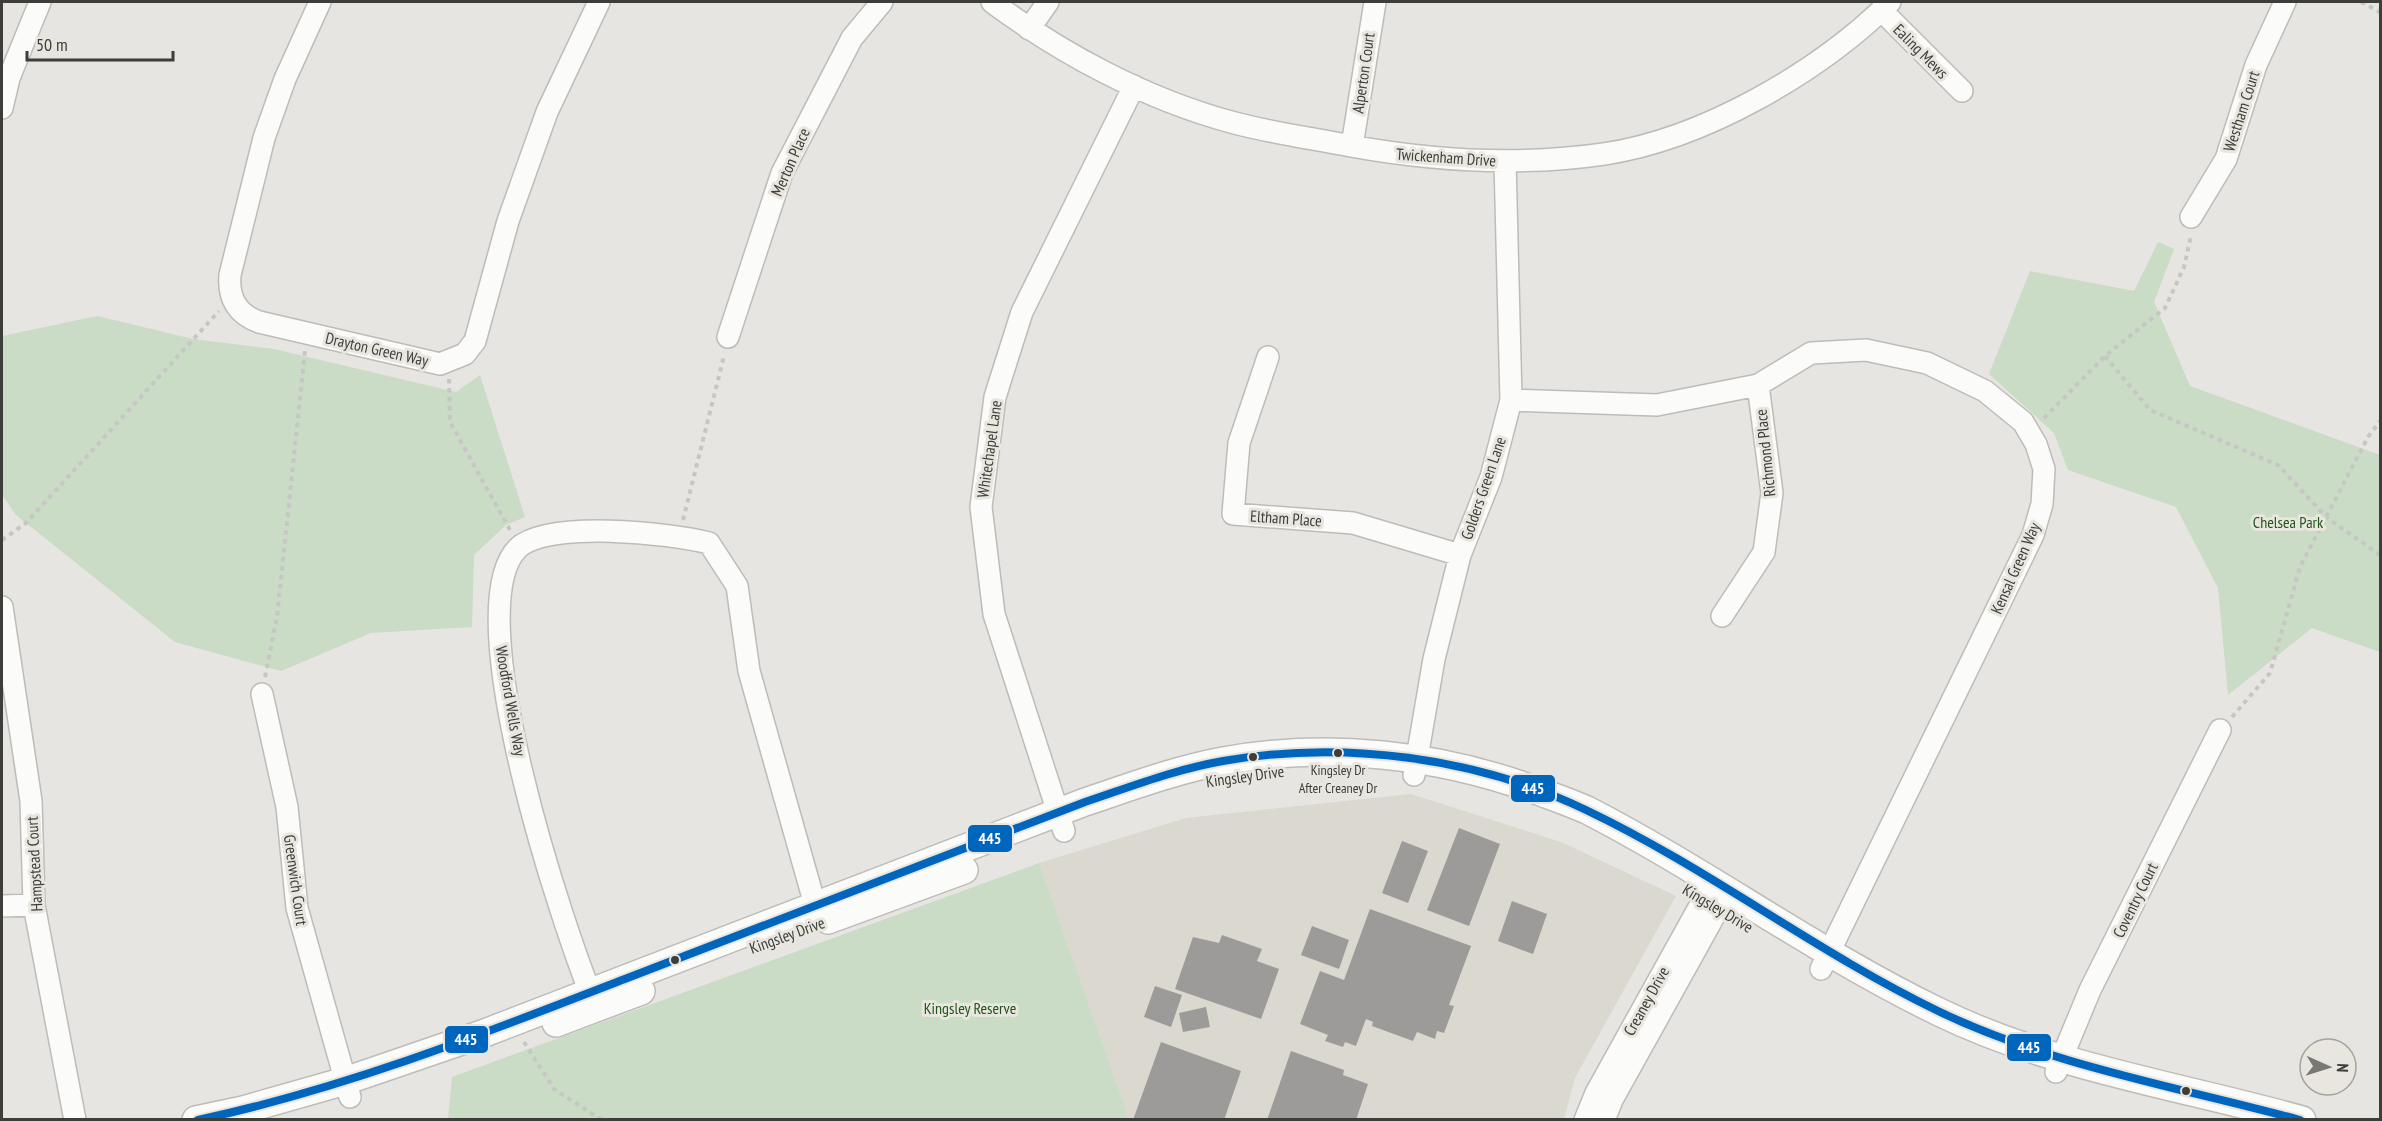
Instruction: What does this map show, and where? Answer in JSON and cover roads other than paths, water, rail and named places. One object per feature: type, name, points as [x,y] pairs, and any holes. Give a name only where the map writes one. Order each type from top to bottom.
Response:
[{"type":"main road","name":"Kingsley Drive","points":[[273,1119],[818,914],[955,874],[1061,822],[1165,792],[1240,775],[1319,768],[1416,767],[1467,786],[1519,801],[1577,825],[1715,896],[1826,961],[1935,1029],[2236,1119]]},
{"type":"main road","name":"Kingsley Drive","points":[[2060,1065],[2302,1119]]},
{"type":"main road","name":"Kingsley Drive","points":[[196,1119],[348,1089]]},
{"type":"street","points":[[2,108],[9,78],[40,2]]},
{"type":"street","name":"Drayton Green Way","points":[[320,2],[285,79],[264,138],[230,275],[231,297],[242,313],[250,318],[430,363],[450,362],[465,354],[479,334],[508,221],[547,112],[599,2]]},
{"type":"street","name":"Merton Place","points":[[728,337],[782,173],[852,38],[882,2]]},
{"type":"street","name":"Twickenham Drive","points":[[992,2],[1029,29],[1134,86],[1228,121],[1265,131],[1390,154],[1505,161],[1606,154],[1661,139],[1720,117],[1802,72],[1886,6]]},
{"type":"street","points":[[1029,29],[1048,2]]},
{"type":"street","name":"Alperton Court","points":[[1352,146],[1375,2]]},
{"type":"street","name":"Westham Court","points":[[2192,226],[2226,159],[2256,65],[2285,2]]},
{"type":"street","name":"Ealing Mews","points":[[1886,6],[1962,91]]},
{"type":"street","name":"Whitechapel Lane","points":[[1061,822],[994,614],[981,507],[995,397],[1022,312],[1134,86]]},
{"type":"street","name":"Golders Green Lane","points":[[1416,767],[1434,659],[1460,555],[1491,477],[1511,400],[1505,161]]},
{"type":"street","name":"Kensal Green Way","points":[[1511,400],[1657,405],[1758,385],[1811,353],[1866,350],[1927,363],[1964,380],[2007,407],[2036,444],[2044,469],[2042,504],[2033,535],[1826,961]]},
{"type":"street","name":"Eltham Place","points":[[1268,357],[1239,443],[1233,514],[1353,523],[1460,555]]},
{"type":"street","name":"Richmond Place","points":[[1722,616],[1764,552],[1772,493],[1758,385]]},
{"type":"street","name":"Woodford Wells Way","points":[[593,1000],[544,862],[506,693],[500,651],[499,610],[503,575],[511,556],[520,546],[534,539],[595,530],[679,536],[709,543],[737,586],[749,670],[818,914]]},
{"type":"street","name":"Hampstead Court","points":[[2,607],[31,801],[33,905],[75,1119]]},
{"type":"street","name":"Greenwich Court","points":[[262,694],[287,807],[297,908],[348,1089]]},
{"type":"street","name":"Coventry Court","points":[[2060,1065],[2090,990],[2220,730]]},
{"type":"street","name":"Creaney Drive","points":[[1585,1119],[1596,1093],[1715,896]]},
{"type":"street","name":"Creaney Drive","points":[[1604,1119],[1715,896]]},
{"type":"street","points":[[2,906],[33,905]]},
{"type":"place","name":"Kingsley Dr After Creaney Dr","points":[[1338,753]]},
{"type":"park label","name":"Chelsea Park","points":[[2288,522]]},
{"type":"park label","name":"Kingsley Reserve","points":[[970,1008]]}]
